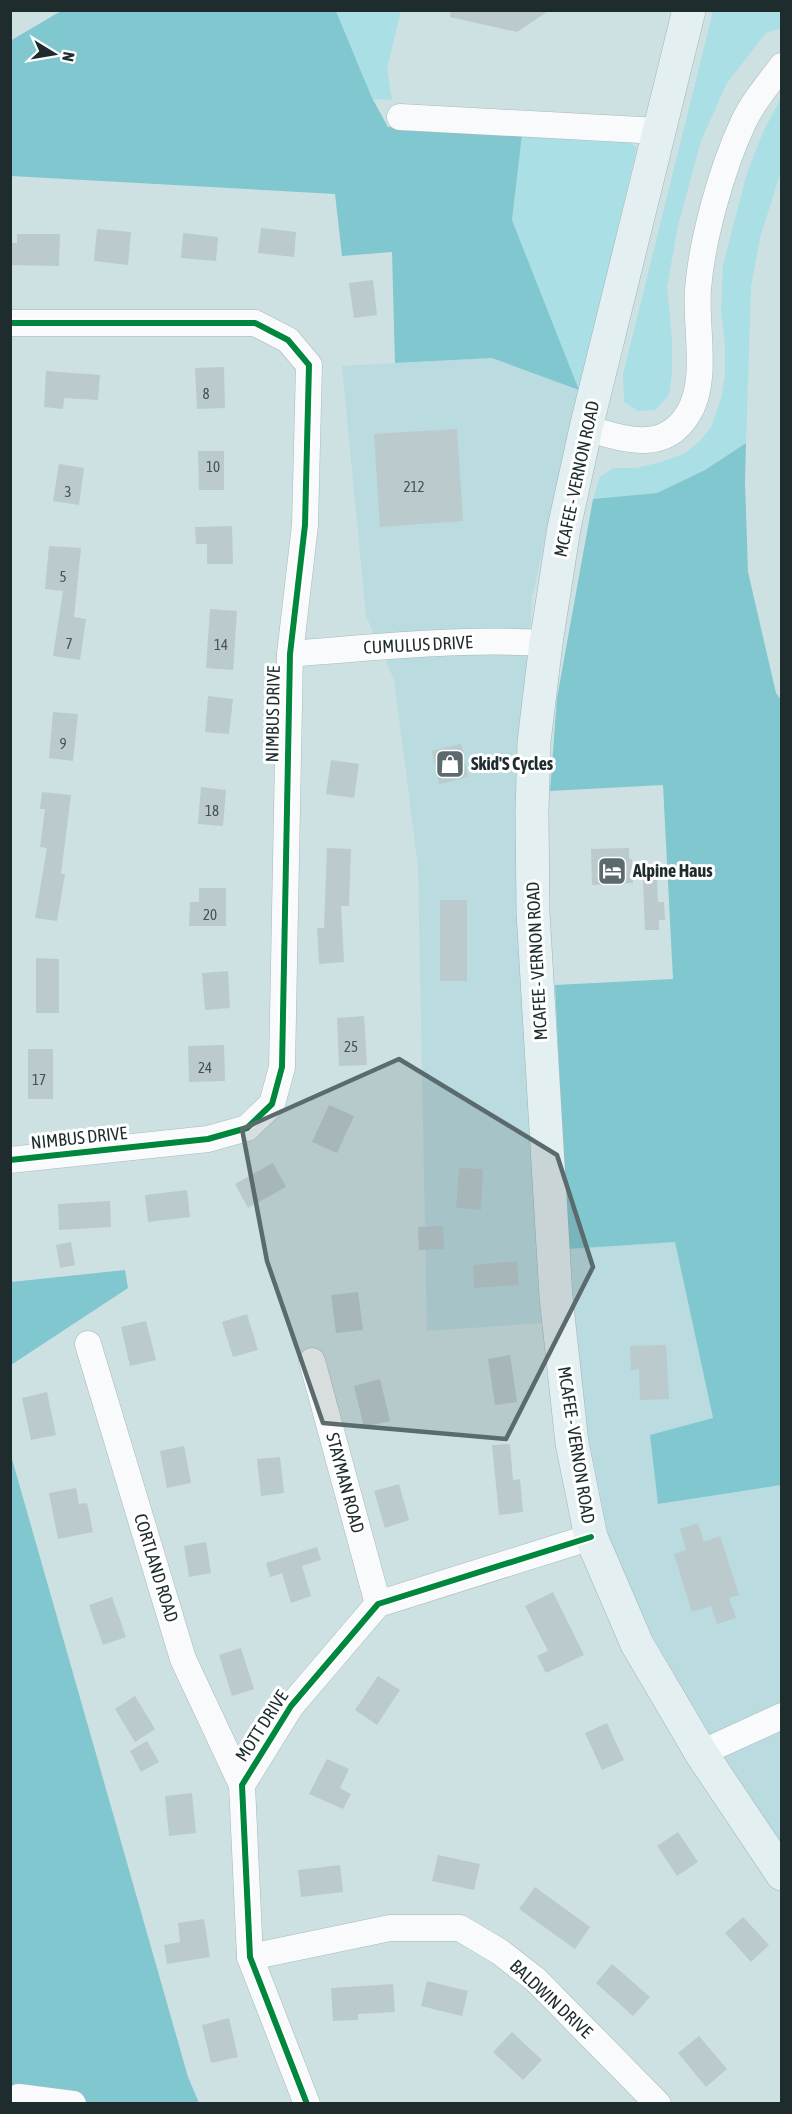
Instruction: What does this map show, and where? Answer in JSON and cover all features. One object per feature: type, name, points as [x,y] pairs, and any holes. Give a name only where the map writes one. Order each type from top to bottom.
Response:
[{"type":"main road","name":"MCAFEE - VERNON ROAD","points":[[689,10],[586,428],[564,528],[546,643],[534,742],[533,912],[556,1297],[572,1443],[591,1537],[637,1644],[701,1753],[782,1874]]},
{"type":"street","points":[[586,428],[629,440],[643,441],[667,434],[688,415],[698,390],[698,291],[701,263],[715,204],[727,160],[744,121],[761,93],[782,66]]},
{"type":"street","points":[[400,117],[659,131]]},
{"type":"street","name":"NIMBUS DRIVE","points":[[10,1160],[208,1139],[247,1128],[272,1104],[282,1067],[290,654],[305,525],[309,365],[288,340],[255,323],[11,324]]},
{"type":"street","points":[[10,332],[11,324]]},
{"type":"street","name":"CUMULUS DRIVE","points":[[290,654],[493,641],[546,643]]},
{"type":"street","name":"CORTLAND ROAD","points":[[88,1344],[183,1659],[242,1785]]},
{"type":"street","name":"STAYMAN ROAD","points":[[312,1361],[378,1604]]},
{"type":"street","points":[[378,1604],[591,1537]]},
{"type":"street","name":"MOTT DRIVE","points":[[307,2103],[250,1957],[242,1785],[291,1706],[378,1604]]},
{"type":"street","points":[[701,1753],[782,1716]]},
{"type":"street","name":"BALDWIN DRIVE","points":[[250,1957],[390,1928],[460,1928],[500,1952],[536,1980],[658,2103]]},
{"type":"street","points":[[14,2103],[19,2097],[73,2103]]},
{"type":"highlighted area","points":[[399,1059],[557,1155],[593,1267],[506,1439],[323,1423],[267,1261],[242,1129]]},
{"type":"shaded area","points":[[61,11],[336,11],[372,98],[388,127],[522,135],[512,220],[579,390],[492,358],[395,363],[392,252],[342,256],[335,194],[11,176],[10,41]]},
{"type":"shaded area","points":[[336,11],[401,11],[387,68],[392,100],[372,99]]},
{"type":"shaded area","points":[[713,11],[781,11],[781,28],[766,33],[727,83],[701,141],[678,226],[667,287],[672,338],[672,374],[669,395],[655,410],[638,411],[624,402],[623,374]]},
{"type":"shaded area","points":[[781,98],[781,171],[760,238],[751,287],[746,443],[705,470],[657,493],[593,499],[600,477],[613,468],[636,468],[685,453],[700,441],[711,427],[721,399],[725,375],[725,343],[721,310],[723,265],[747,173],[763,132]]},
{"type":"shaded area","points":[[522,135],[627,139],[637,148],[579,390],[512,220]]},
{"type":"shaded area","points":[[492,358],[579,390],[532,597],[522,743],[519,835],[541,1323],[427,1331],[418,866],[394,680],[366,616],[342,366]]},
{"type":"shaded area","points":[[746,443],[748,572],[776,693],[782,701],[781,1485],[658,1504],[650,1435],[713,1418],[675,1242],[568,1249],[555,985],[673,979],[663,785],[550,791],[557,698],[593,499],[657,493],[705,470]]},
{"type":"shaded area","points":[[675,1242],[713,1418],[658,1504],[781,1485],[781,1846],[745,1795],[651,1633],[608,1534],[582,1404],[568,1249]]},
{"type":"shaded area","points":[[125,1270],[128,1288],[11,1365],[11,1282]]},
{"type":"shaded area","points":[[10,1452],[188,2077],[199,2103],[11,2103]]},
{"type":"building","points":[[451,10],[550,10],[517,32],[450,17]]},
{"type":"building","points":[[261,228],[296,232],[294,257],[258,253]]},
{"type":"building","points":[[97,229],[131,232],[128,265],[94,261]]},
{"type":"building","points":[[183,233],[218,237],[216,261],[181,258]]},
{"type":"building","points":[[17,234],[60,234],[59,266],[10,265],[10,243],[17,243]]},
{"type":"building","points":[[373,280],[377,315],[354,318],[349,283]]},
{"type":"building","points":[[224,367],[225,408],[197,409],[195,368]]},
{"type":"building","points":[[46,371],[100,375],[98,400],[64,398],[63,409],[44,407]]},
{"type":"building","points":[[457,429],[463,521],[380,527],[374,434]]},
{"type":"building","points":[[198,451],[224,451],[224,490],[199,490]]},
{"type":"building","points":[[59,464],[84,468],[79,505],[53,501]]},
{"type":"building","points":[[232,526],[233,564],[207,564],[207,544],[196,544],[195,527]]},
{"type":"building","points":[[49,546],[81,548],[74,617],[86,619],[80,660],[53,656],[63,591],[45,589]]},
{"type":"building","points":[[210,609],[237,611],[233,670],[206,668]]},
{"type":"building","points":[[208,696],[233,699],[229,734],[205,732]]},
{"type":"building","points":[[53,712],[78,714],[73,761],[49,758]]},
{"type":"building","name":"Skid'S Cycles","points":[[461,744],[468,777],[439,784],[432,751]]},
{"type":"building","points":[[331,760],[359,764],[354,798],[326,794]]},
{"type":"building","points":[[201,787],[226,790],[223,826],[198,824]]},
{"type":"building","points":[[42,792],[71,795],[61,874],[65,874],[57,921],[35,918],[47,848],[40,847],[45,809],[40,809]]},
{"type":"building","points":[[327,848],[351,849],[349,906],[341,906],[344,962],[319,964],[317,928],[324,928]]},
{"type":"building","name":"Alpine Haus","points":[[629,848],[633,883],[592,885],[591,849]]},
{"type":"building","points":[[643,880],[657,880],[658,902],[664,902],[665,920],[659,920],[659,930],[645,930]]},
{"type":"building","points":[[199,888],[226,888],[226,926],[189,926],[190,902],[199,902]]},
{"type":"building","points":[[440,900],[467,900],[467,981],[440,981]]},
{"type":"building","points":[[36,958],[59,959],[59,1013],[36,1013]]},
{"type":"building","points":[[228,971],[230,1008],[205,1010],[202,973]]},
{"type":"building","points":[[364,1016],[367,1065],[339,1066],[337,1018]]},
{"type":"building","points":[[224,1045],[225,1081],[189,1082],[188,1046]]},
{"type":"building","points":[[28,1049],[53,1049],[53,1099],[28,1099]]},
{"type":"building","points":[[329,1105],[354,1116],[337,1153],[312,1142]]},
{"type":"building","points":[[273,1163],[286,1187],[248,1208],[235,1184]]},
{"type":"building","points":[[459,1168],[483,1169],[481,1210],[456,1208]]},
{"type":"building","points":[[187,1190],[190,1217],[148,1222],[145,1195]]},
{"type":"building","points":[[110,1201],[111,1227],[59,1230],[58,1204]]},
{"type":"building","points":[[443,1226],[444,1249],[419,1250],[418,1227]]},
{"type":"building","points":[[71,1242],[75,1265],[60,1268],[56,1245]]},
{"type":"building","points":[[517,1261],[519,1285],[474,1288],[473,1265]]},
{"type":"building","points":[[358,1292],[363,1330],[336,1333],[331,1295]]},
{"type":"building","points":[[247,1314],[258,1350],[233,1357],[222,1322]]},
{"type":"building","points":[[146,1321],[156,1360],[130,1366],[121,1327]]},
{"type":"building","points":[[666,1345],[669,1399],[640,1400],[639,1369],[631,1370],[630,1346]]},
{"type":"building","points":[[510,1355],[517,1402],[495,1405],[488,1359]]},
{"type":"building","points":[[380,1379],[390,1421],[364,1427],[354,1386]]},
{"type":"building","points":[[47,1392],[56,1435],[31,1440],[22,1398]]},
{"type":"building","points":[[510,1444],[513,1480],[520,1479],[523,1512],[499,1515],[492,1445]]},
{"type":"building","points":[[184,1446],[191,1483],[167,1488],[160,1451]]},
{"type":"building","points":[[280,1457],[284,1493],[261,1496],[257,1459]]},
{"type":"building","points":[[399,1484],[409,1520],[385,1528],[374,1491]]},
{"type":"building","points":[[76,1488],[79,1504],[87,1503],[93,1532],[58,1539],[49,1493]]},
{"type":"building","points":[[698,1523],[704,1542],[720,1536],[739,1595],[729,1598],[736,1618],[717,1624],[711,1606],[692,1612],[674,1554],[686,1550],[680,1529]]},
{"type":"building","points":[[206,1542],[211,1573],[189,1577],[184,1546]]},
{"type":"building","points":[[317,1547],[321,1560],[302,1566],[311,1596],[291,1603],[282,1573],[270,1577],[266,1563]]},
{"type":"building","points":[[553,1592],[584,1655],[546,1673],[537,1656],[548,1651],[525,1606]]},
{"type":"building","points":[[112,1597],[126,1637],[103,1645],[89,1605]]},
{"type":"building","points":[[241,1648],[254,1689],[232,1696],[219,1655]]},
{"type":"building","points":[[378,1676],[400,1690],[377,1725],[355,1710]]},
{"type":"building","points":[[135,1696],[155,1729],[135,1742],[115,1709]]},
{"type":"building","points":[[607,1723],[624,1760],[602,1770],[585,1733]]},
{"type":"building","points":[[147,1741],[159,1762],[141,1772],[130,1751]]},
{"type":"building","points":[[327,1759],[349,1769],[340,1788],[351,1794],[343,1809],[309,1794]]},
{"type":"building","points":[[192,1793],[196,1833],[169,1836],[165,1796]]},
{"type":"building","points":[[678,1832],[698,1862],[677,1876],[657,1846]]},
{"type":"building","points":[[438,1855],[480,1864],[474,1890],[432,1881]]},
{"type":"building","points":[[340,1865],[343,1892],[301,1897],[298,1870]]},
{"type":"building","points":[[535,1887],[590,1927],[575,1949],[519,1909]]},
{"type":"building","points":[[743,1917],[769,1945],[751,1962],[725,1933]]},
{"type":"building","points":[[204,1919],[210,1957],[167,1964],[164,1945],[180,1942],[178,1923]]},
{"type":"building","points":[[612,1964],[650,1997],[633,2016],[596,1983]]},
{"type":"building","points":[[427,1981],[468,1991],[462,2016],[421,2006]]},
{"type":"building","points":[[393,1984],[395,2012],[358,2014],[358,2020],[333,2021],[331,1988]]},
{"type":"building","points":[[229,2018],[238,2057],[211,2063],[202,2025]]},
{"type":"building","points":[[512,2032],[542,2060],[523,2080],[493,2052]]},
{"type":"building","points":[[699,2036],[727,2069],[706,2087],[678,2053]]},
{"type":"cycle path","points":[[10,323],[255,323],[288,340],[309,365],[305,525],[290,654],[282,1067],[272,1104],[247,1128],[208,1139],[10,1160]]},
{"type":"cycle path","points":[[307,2104],[250,1957],[242,1785],[291,1706],[378,1604],[591,1537]]},
{"type":"place","name":"Skid'S Cycles","points":[[450,764]]},
{"type":"place","name":"Alpine Haus","points":[[612,871]]}]
